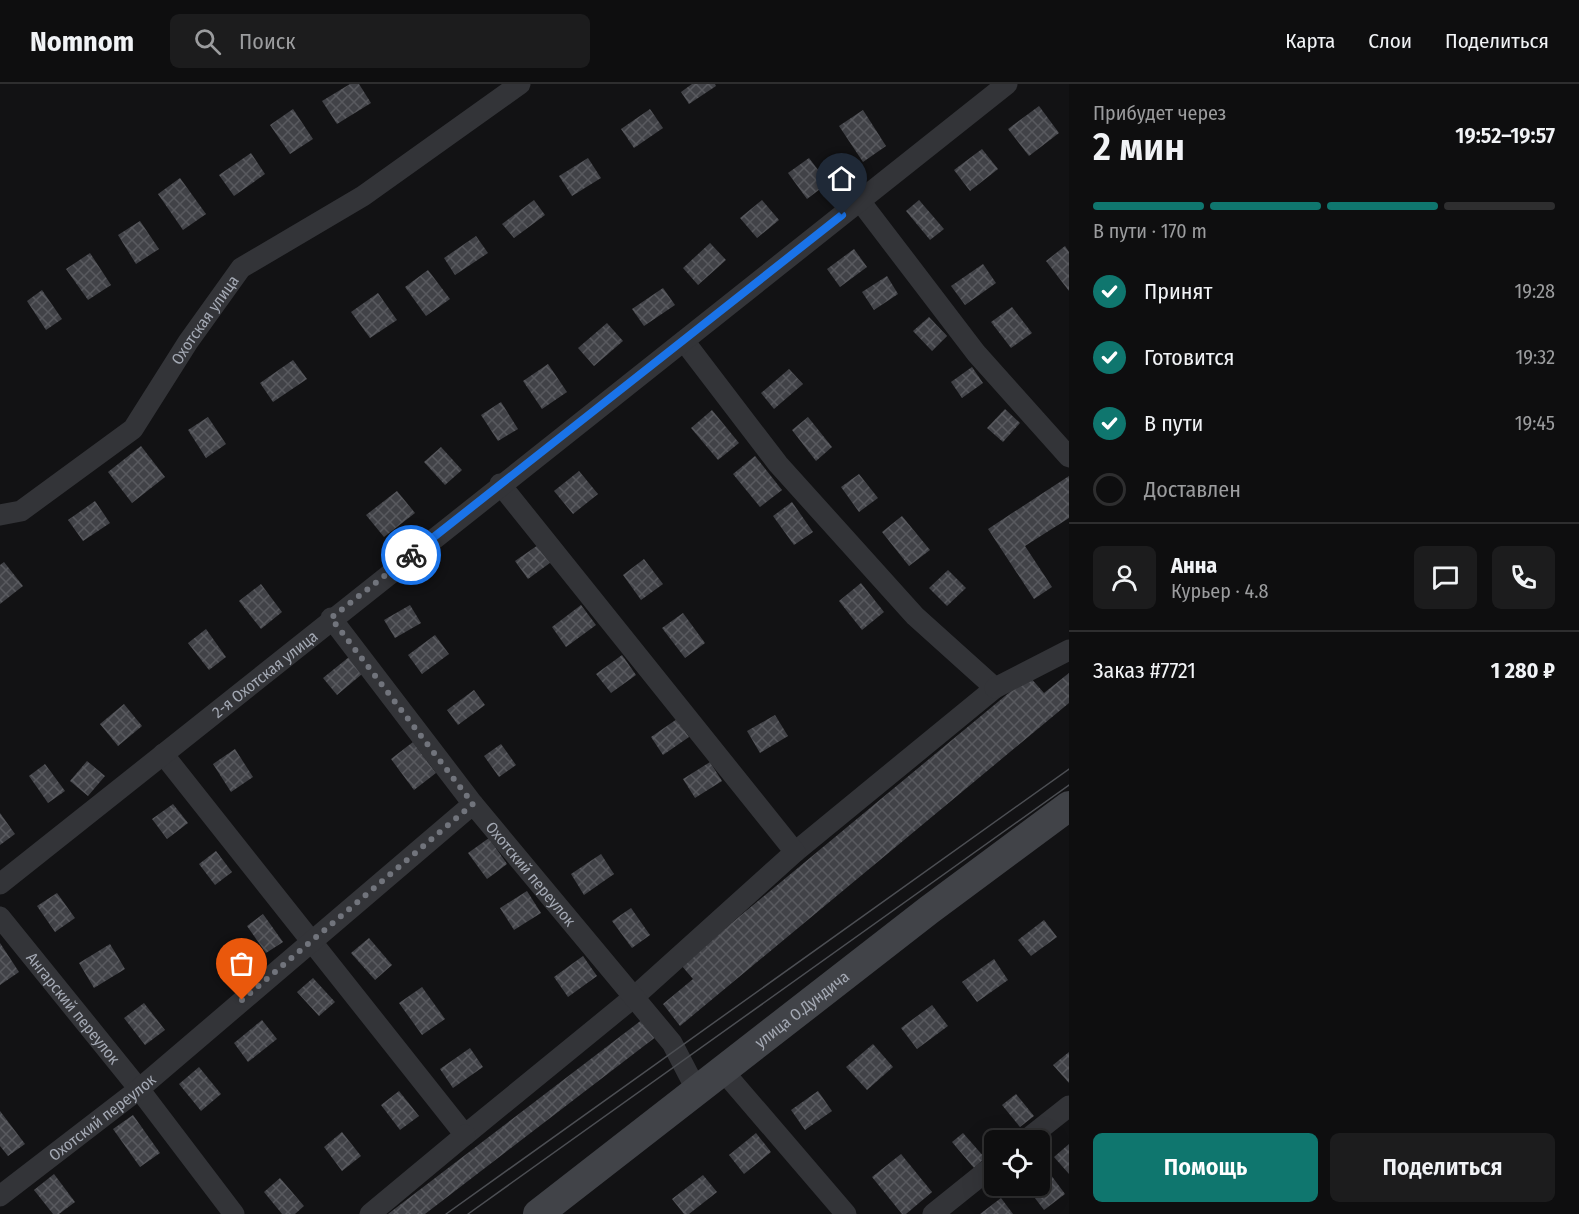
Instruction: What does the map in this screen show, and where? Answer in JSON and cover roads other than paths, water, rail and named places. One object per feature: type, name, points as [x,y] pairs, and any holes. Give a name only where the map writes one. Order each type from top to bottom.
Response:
[{"type":"main road","name":"улица О.Дундича","points":[[538,1214],[696,1089],[724,1072],[929,910],[1069,806]]},
{"type":"street","name":"Охотская улица","points":[[0,515],[21,512],[133,429],[188,342],[241,268],[363,196],[520,84]]},
{"type":"street","name":"2-я Охотская улица","points":[[0,884],[331,618],[1007,84]]},
{"type":"street","points":[[860,201],[976,353],[1069,457]]},
{"type":"street","points":[[684,341],[778,464],[915,616],[995,688]]},
{"type":"street","points":[[500,484],[795,852]]},
{"type":"street","points":[[331,618],[473,804]]},
{"type":"street","points":[[370,1214],[634,997],[795,852],[995,688],[1069,650]]},
{"type":"street","points":[[163,754],[465,1135]]},
{"type":"street","name":"Охотский переулок","points":[[0,1196],[139,1089],[310,940],[473,804],[672,1043],[696,1089]]},
{"type":"street","name":"Ангарский переулок","points":[[0,917],[139,1089],[234,1214]]},
{"type":"street","points":[[724,1072],[846,1214]]},
{"type":"street","points":[[1039,1130],[1069,1106]]},
{"type":"street","points":[[933,1214],[984,1173]]},
{"type":"tram line","points":[[446,1214],[1069,769]]},
{"type":"tram line","points":[[468,1214],[1069,785]]}]
